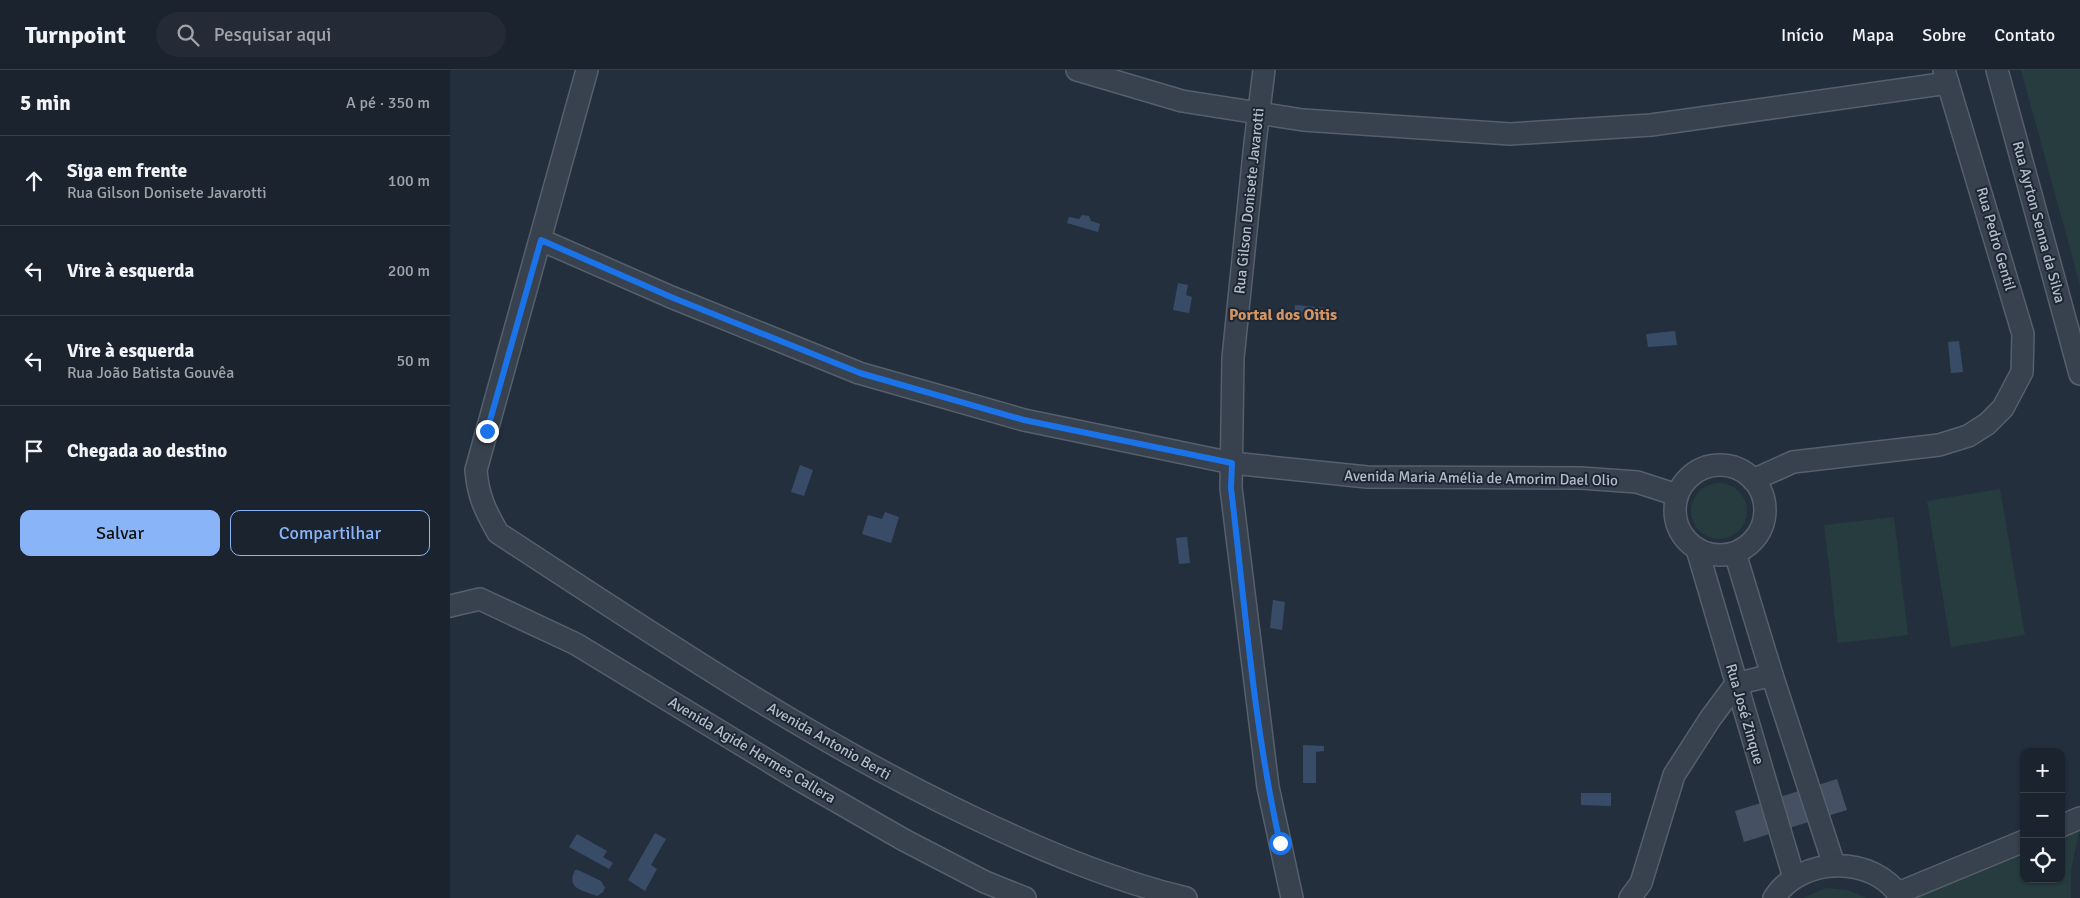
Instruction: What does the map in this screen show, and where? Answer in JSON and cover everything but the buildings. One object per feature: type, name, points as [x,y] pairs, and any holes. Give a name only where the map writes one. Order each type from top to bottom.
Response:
[{"type":"street","points":[[541,240],[587,70]]},
{"type":"street","points":[[1077,70],[1182,101],[1302,120],[1510,134],[1651,125],[1946,76]]},
{"type":"street","name":"Rua Gilson Donisete Javarotti","points":[[1264,70],[1232,358],[1231,488],[1268,787],[1292,898]]},
{"type":"street","name":"Rua Ayrton Senna da Silva","points":[[1997,70],[2080,374]]},
{"type":"street","name":"Rua Pedro Gentil","points":[[1753,480],[1792,462],[1940,445],[1968,436],[1987,424],[2003,408],[2022,372],[2023,334],[1946,76]]},
{"type":"street","name":"Avenida Maria Amélia de Amorim Dael Olio","points":[[541,240],[671,297],[860,373],[1024,420],[1232,463],[1367,478],[1581,478],[1637,482],[1677,495]]},
{"type":"street","name":"Avenida Antonio Berti","points":[[541,240],[476,470],[483,506],[498,533],[796,723],[924,794],[1036,848],[1156,891],[1186,898]]},
{"type":"street","points":[[1726,465],[1740,470],[1753,480],[1761,492],[1765,507],[1764,521],[1758,535],[1748,546],[1735,553],[1709,554],[1697,549],[1685,539],[1678,526],[1675,511],[1677,495],[1684,482],[1696,472],[1710,466],[1726,465]]},
{"type":"street","name":"Rua José Zinque","points":[[1697,549],[1794,878]]},
{"type":"street","points":[[1735,553],[1772,675],[1834,865]]},
{"type":"street","name":"Avenida Agide Hermes Callera","points":[[450,606],[480,599],[576,644],[798,779],[904,840],[986,882],[1025,898]]},
{"type":"street","points":[[1630,898],[1640,883],[1674,775],[1710,719],[1736,684],[1772,675]]},
{"type":"street","points":[[2065,824],[2080,818]]},
{"type":"street","points":[[1774,898],[1794,878],[1813,869],[1834,865],[1858,868],[1880,877],[1899,896],[2020,843]]},
{"type":"green space","points":[[2021,70],[2080,70],[2080,285]]},
{"type":"green space","points":[[1719,483],[1730,485],[1739,491],[1745,500],[1747,511],[1745,522],[1739,531],[1730,537],[1719,539],[1708,537],[1699,531],[1693,522],[1691,511],[1693,500],[1699,491],[1708,485]]},
{"type":"green space","points":[[2000,489],[2025,635],[1951,647],[1927,501]]},
{"type":"green space","points":[[1894,517],[1908,635],[1838,643],[1824,525]]},
{"type":"green space","points":[[2080,827],[2071,871],[2071,898],[1915,898],[2020,853],[2020,883],[2065,883],[2065,833]]},
{"type":"green space","points":[[1826,888],[1848,890],[1866,898],[1803,898]]},
{"type":"water","points":[[1082,215],[1089,216],[1091,221],[1100,224],[1098,232],[1067,223],[1069,217],[1079,219]]},
{"type":"water","points":[[1178,283],[1188,285],[1186,295],[1192,297],[1189,313],[1173,310]]},
{"type":"water","points":[[1295,305],[1327,308],[1326,320],[1294,317]]},
{"type":"water","points":[[1675,331],[1677,345],[1648,347],[1646,334]]},
{"type":"water","points":[[1959,341],[1963,372],[1951,373],[1948,342]]},
{"type":"water","points":[[800,465],[813,470],[804,496],[791,492]]},
{"type":"water","points":[[885,512],[899,517],[891,543],[862,534],[868,515],[882,519]]},
{"type":"water","points":[[1187,537],[1190,563],[1179,564],[1176,538]]},
{"type":"water","points":[[1273,600],[1285,602],[1282,630],[1270,628]]},
{"type":"water","points":[[1303,745],[1324,746],[1324,751],[1316,752],[1316,783],[1303,783]]},
{"type":"water","points":[[1581,793],[1611,793],[1611,806],[1581,805]]},
{"type":"water","points":[[655,833],[666,839],[651,865],[657,869],[645,891],[628,880]]},
{"type":"water","points":[[577,834],[607,851],[603,857],[613,863],[609,869],[569,847]]},
{"type":"water","points":[[575,870],[601,881],[605,888],[603,892],[597,896],[577,888],[573,881]]},
{"type":"district","name":"Portal dos Oitis","points":[[1283,314]]},
{"type":"route","points":[[487,431],[541,240],[671,297],[860,373],[1024,420],[1232,463],[1231,488],[1240,567],[1268,787],[1280,843]]}]
